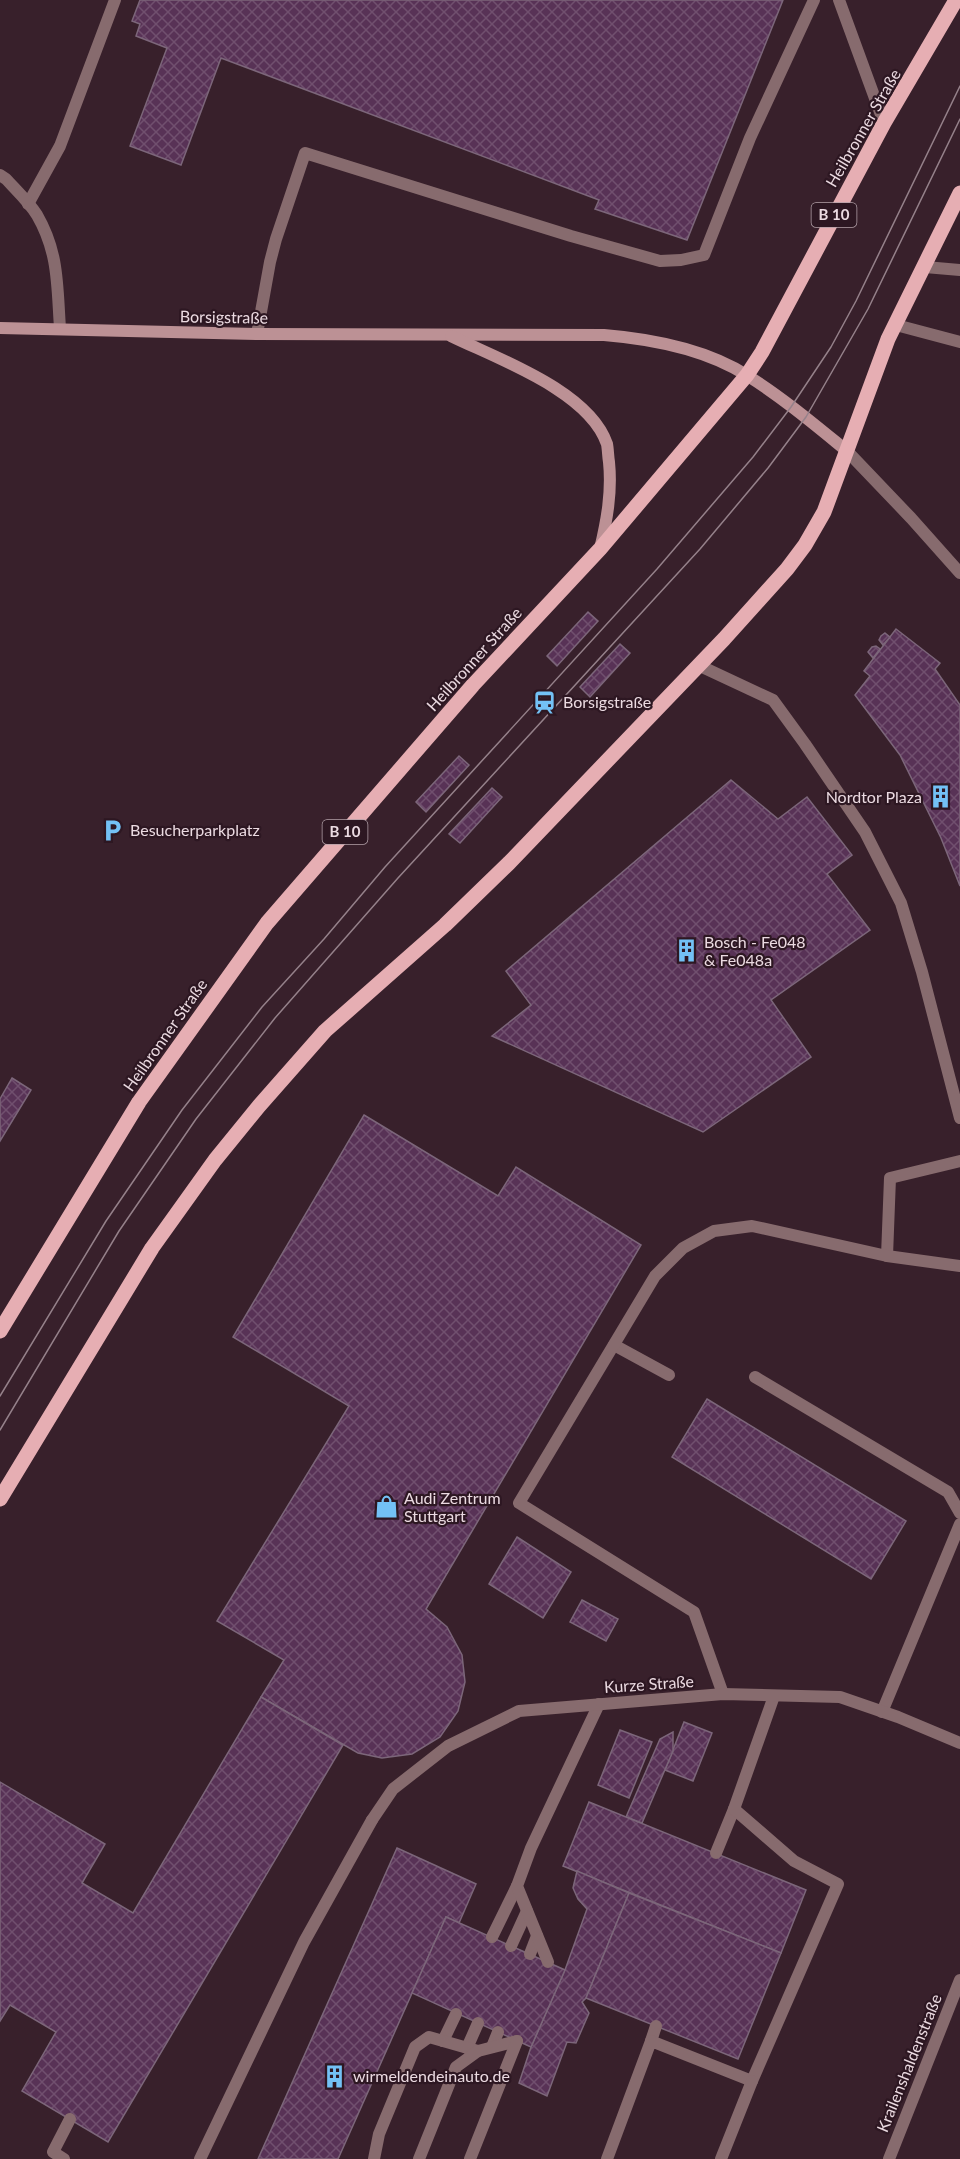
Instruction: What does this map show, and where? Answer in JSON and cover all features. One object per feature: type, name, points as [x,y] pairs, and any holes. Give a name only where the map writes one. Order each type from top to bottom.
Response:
[{"type":"main road","name":"Heilbronner Straße","points":[[0,1331],[139,1102],[267,923],[473,685],[600,549],[747,375],[762,352],[884,123],[925,57],[956,0]]},
{"type":"main road","points":[[0,1499],[152,1248],[215,1161],[259,1106],[316,1039],[445,925],[509,863],[698,665],[787,569],[805,545],[824,512],[865,396],[896,325],[960,193]]},
{"type":"main road","name":"Borsigstraße","points":[[0,328],[257,334],[604,334],[637,338],[702,354],[747,375],[806,417],[847,451]]},
{"type":"main road","points":[[447,334],[539,379],[584,408],[594,420],[607,445],[611,483],[607,521],[600,549]]},
{"type":"street","points":[[28,204],[60,146],[116,0]]},
{"type":"street","points":[[257,334],[270,262],[305,153],[571,236],[660,261],[681,260],[704,255],[750,138],[814,0]]},
{"type":"street","points":[[839,0],[884,123]]},
{"type":"street","points":[[0,175],[36,213],[53,249],[57,270],[60,328]]},
{"type":"street","points":[[925,267],[960,270]]},
{"type":"street","points":[[896,325],[960,342]]},
{"type":"street","points":[[847,451],[960,573]]},
{"type":"street","points":[[698,665],[772,700],[865,832],[901,903],[922,972],[960,1118]]},
{"type":"street","points":[[887,1256],[890,1178],[960,1161]]},
{"type":"street","points":[[723,1694],[694,1612],[519,1503],[655,1276],[683,1248],[714,1230],[752,1226],[887,1256],[960,1266]]},
{"type":"street","points":[[614,1345],[669,1375]]},
{"type":"street","points":[[755,1377],[948,1492],[960,1513]]},
{"type":"street","points":[[882,1712],[960,1524]]},
{"type":"street","name":"Kurze Straße","points":[[200,2159],[304,1942],[372,1820],[393,1789],[448,1746],[519,1711],[723,1694],[840,1697],[960,1743]]},
{"type":"street","points":[[716,1853],[774,1696]]},
{"type":"street","points":[[492,1937],[599,1704]]},
{"type":"street","points":[[721,2159],[838,1884],[794,1861],[734,1809]]},
{"type":"street","points":[[516,1886],[548,1962]]},
{"type":"street","points":[[511,1946],[527,1911]]},
{"type":"street","points":[[530,1954],[537,1936]]},
{"type":"street","name":"Krailenshaldenstraße","points":[[890,2159],[960,1980]]},
{"type":"street","points":[[443,2041],[456,2014]]},
{"type":"street","points":[[419,2159],[456,2067],[472,2050],[478,2023]]},
{"type":"street","points":[[607,2159],[656,2026]]},
{"type":"street","points":[[492,2047],[498,2032]]},
{"type":"street","points":[[374,2159],[379,2134],[415,2047],[429,2037],[472,2050],[518,2041],[470,2159]]},
{"type":"street","points":[[651,2041],[752,2082]]},
{"type":"street","points":[[64,2159],[53,2152],[70,2119]]},
{"type":"building","points":[[140,0],[783,0],[687,240],[595,209],[599,200],[221,58],[181,165],[130,146],[167,48],[136,36],[140,24],[132,21]]},
{"type":"building","points":[[588,612],[598,621],[557,666],[547,656]]},
{"type":"building","name":"Nordtor Plaza","points":[[896,629],[940,663],[935,669],[960,705],[960,886],[941,838],[900,755],[855,695],[870,676],[864,671]]},
{"type":"building","points":[[885,633],[890,637],[883,645],[879,640]]},
{"type":"building","points":[[620,644],[630,653],[590,697],[580,687]]},
{"type":"building","points":[[876,646],[880,649],[873,658],[868,652]]},
{"type":"building","points":[[459,756],[469,765],[426,812],[416,802]]},
{"type":"building","name":"Bosch - Fe048 & Fe048a","points":[[731,780],[778,819],[807,797],[852,855],[827,874],[870,930],[771,1000],[811,1057],[703,1132],[492,1036],[531,1005],[506,971]]},
{"type":"building","points":[[492,788],[502,797],[460,843],[449,834]]},
{"type":"building","points":[[12,1078],[31,1090],[0,1141],[0,1099]]},
{"type":"building","name":"Audi Zentrum Stuttgart","points":[[364,1115],[498,1196],[516,1167],[641,1245],[426,1609],[447,1627],[462,1655],[465,1682],[458,1711],[440,1737],[412,1754],[382,1758],[358,1753],[261,1697],[284,1660],[217,1621],[349,1406],[233,1337]]},
{"type":"building","points":[[707,1399],[906,1521],[871,1579],[672,1457]]},
{"type":"building","points":[[517,1537],[571,1572],[543,1618],[489,1584]]},
{"type":"building","points":[[582,1600],[618,1619],[606,1641],[570,1622]]},
{"type":"building","points":[[261,1697],[343,1745],[108,2142],[22,2091],[56,2032],[10,2005],[0,2021],[0,1782],[105,1844],[82,1883],[133,1913]]},
{"type":"building","points":[[684,1722],[712,1733],[693,1781],[665,1770]]},
{"type":"building","points":[[620,1730],[652,1742],[629,1798],[598,1785]]},
{"type":"building","points":[[673,1732],[673,1751],[642,1823],[626,1817],[660,1739]]},
{"type":"building","points":[[589,1802],[806,1890],[781,1953],[563,1866]]},
{"type":"building","name":"wirmeldendeinauto.de","points":[[397,1848],[476,1884],[459,1923],[446,1917],[338,2159],[258,2159]]},
{"type":"building","points":[[577,1871],[629,1893],[586,1998],[582,2002],[589,2013],[576,2043],[567,2042],[547,2096],[519,2083],[531,2047],[565,1970],[587,1909],[578,1899],[573,1888]]},
{"type":"building","points":[[629,1893],[781,1953],[738,2059],[586,1998]]},
{"type":"building","points":[[446,1917],[565,1970],[531,2047],[412,1993]]},
{"type":"tram line","points":[[0,1396],[106,1221],[182,1110],[262,1007],[385,867],[657,569],[753,457],[791,407],[831,347],[856,301],[960,86]]},
{"type":"tram line","points":[[0,1430],[119,1231],[196,1119],[275,1018],[398,878],[700,549],[768,468],[806,417],[868,309],[960,119]]},
{"type":"place","name":"Borsigstraße","points":[[545,702]]},
{"type":"place","name":"Nordtor Plaza","points":[[940,797]]},
{"type":"place","name":"Besucherparkplatz","points":[[112,830]]},
{"type":"place","name":"Bosch - Fe048 & Fe048a","points":[[686,951]]},
{"type":"place","name":"Audi Zentrum Stuttgart","points":[[386,1507]]},
{"type":"place","name":"wirmeldendeinauto.de","points":[[335,2076]]}]
